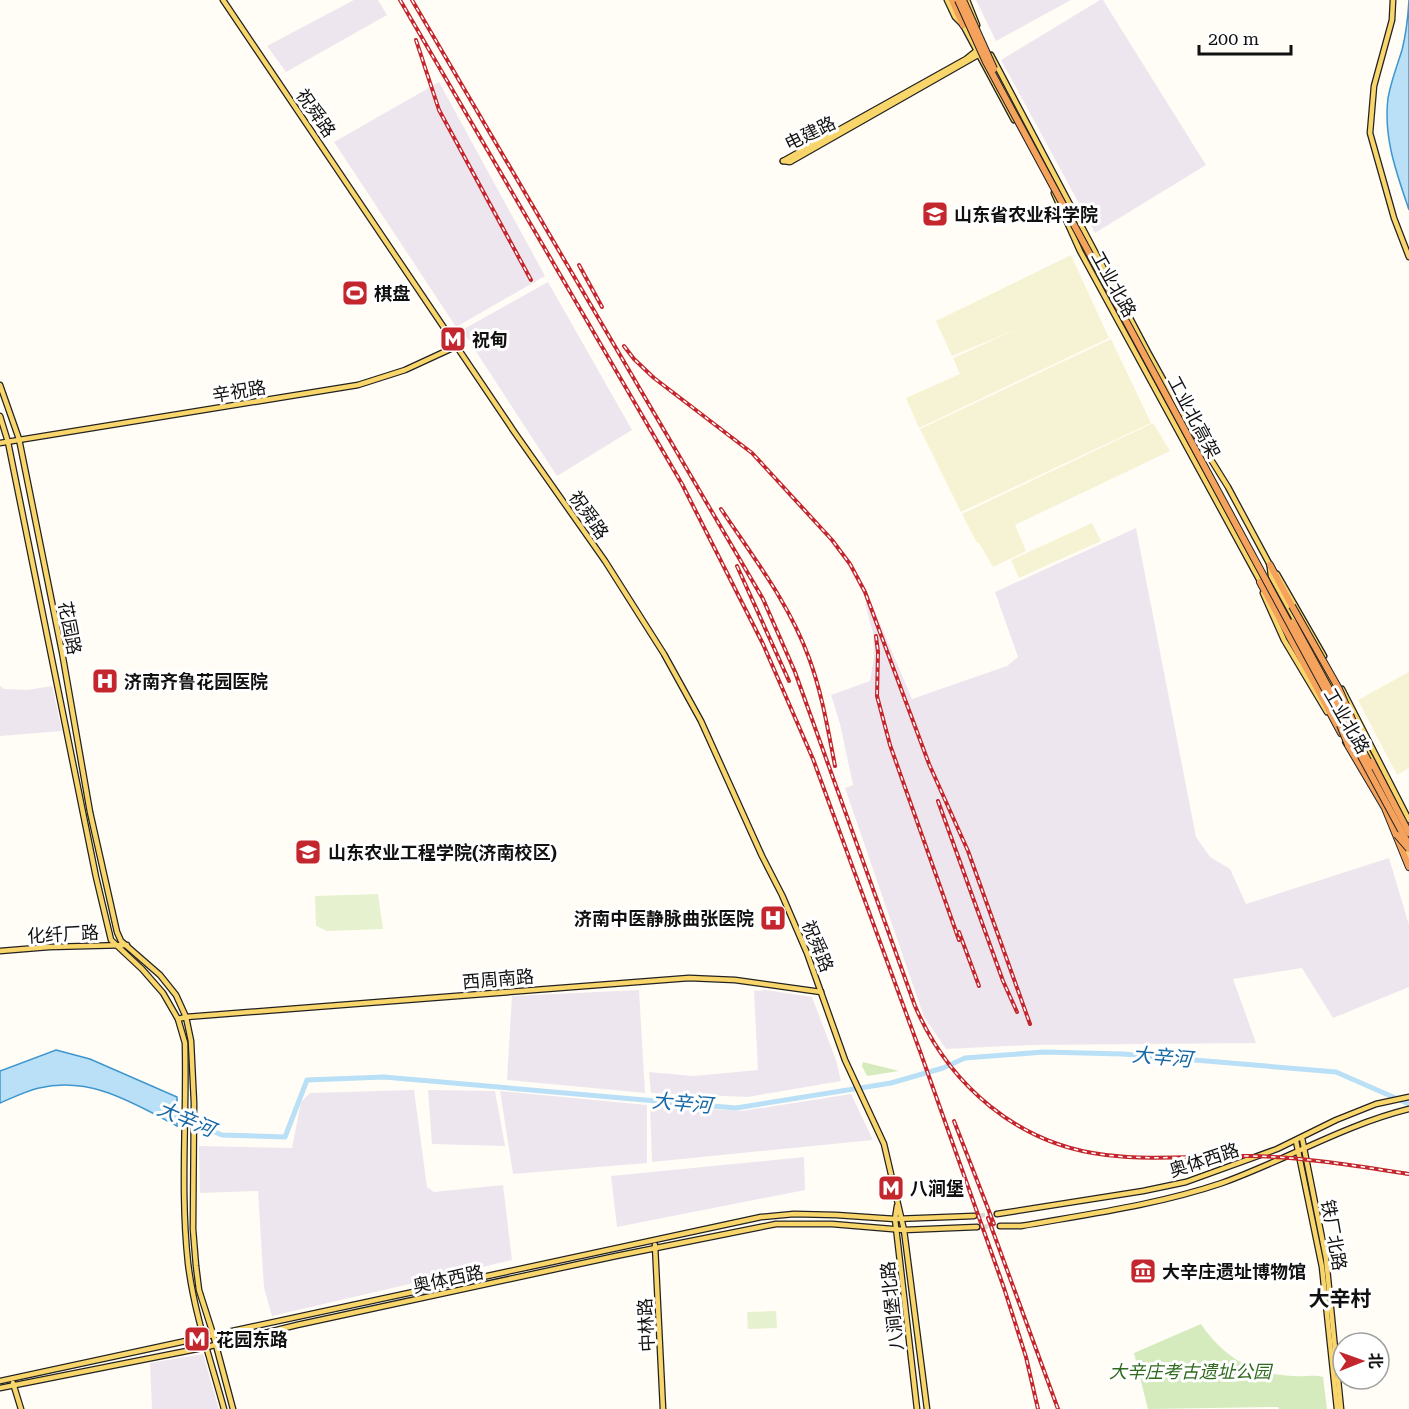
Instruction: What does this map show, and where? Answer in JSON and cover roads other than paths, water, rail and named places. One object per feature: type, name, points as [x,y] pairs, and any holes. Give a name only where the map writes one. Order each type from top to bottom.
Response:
[{"type":"highway","points":[[952,0],[963,25]]},
{"type":"highway","name":"工业北高架","points":[[958,0],[997,83],[1409,847]]},
{"type":"highway","name":"工业北高架","points":[[965,0],[997,76],[1199,454],[1340,707],[1409,838]]},
{"type":"highway","points":[[1270,565],[1339,689],[1360,739]]},
{"type":"highway","points":[[1260,582],[1274,612],[1348,745],[1386,808],[1409,867]]},
{"type":"highway","points":[[1330,699],[1348,745]]},
{"type":"highway","points":[[1340,707],[1360,739],[1409,832]]},
{"type":"highway","points":[[1397,835],[1409,847]]},
{"type":"main road","name":"祝舜路","points":[[223,0],[605,561],[664,654],[701,721],[782,895],[817,978],[820,992],[857,1088]]},
{"type":"main road","name":"工业北路","points":[[947,0],[955,17],[963,25],[1049,183],[1080,251],[1213,496],[1386,808],[1409,857]]},
{"type":"main road","name":"工业北路","points":[[965,0],[989,51],[1149,354],[1228,487],[1270,565],[1283,582],[1409,820]]},
{"type":"main road","points":[[1393,0],[1392,20],[1374,86],[1370,133],[1394,218],[1409,257]]},
{"type":"main road","name":"电建路","points":[[977,53],[790,162],[783,161],[966,59],[977,53]]},
{"type":"main road","name":"辛祝路","points":[[0,443],[358,386],[405,370],[457,346]]},
{"type":"main road","name":"花园路","points":[[0,385],[19,439],[62,652],[90,812],[117,932],[121,941],[127,945]]},
{"type":"main road","name":"花园路","points":[[0,416],[8,442],[96,877],[111,940],[115,945]]},
{"type":"main road","points":[[1213,496],[1228,487]]},
{"type":"main road","name":"工业北路","points":[[1270,565],[1271,576],[1409,832]]},
{"type":"main road","name":"工业北路","points":[[1260,582],[1284,640],[1387,818],[1409,875]]},
{"type":"main road","points":[[115,945],[154,982],[168,1001],[178,1019],[184,1043],[188,1262],[203,1337],[224,1409]]},
{"type":"main road","points":[[127,945],[160,975],[176,995],[186,1017],[191,1041],[194,1103],[193,1240],[200,1290],[233,1409]]},
{"type":"main road","name":"化纤厂路","points":[[0,951],[127,945]]},
{"type":"main road","name":"西周南路","points":[[178,1019],[689,978],[735,980],[820,992]]},
{"type":"main road","name":"八涧堡北路","points":[[857,1088],[884,1144],[901,1219]]},
{"type":"main road","name":"奥体西路","points":[[997,1214],[1186,1182],[1296,1141],[1336,1120],[1376,1104],[1409,1097]]},
{"type":"main road","points":[[1297,1153],[1342,1131],[1409,1109]]},
{"type":"main road","name":"铁厂北路","points":[[1302,1138],[1326,1258],[1339,1409]]},
{"type":"main road","name":"铁厂北路","points":[[1296,1141],[1322,1267],[1339,1409]]},
{"type":"main road","name":"奥体西路","points":[[1000,1226],[1021,1226],[1151,1203],[1220,1183],[1297,1153]]},
{"type":"main road","name":"八涧堡北路","points":[[897,1201],[896,1230],[917,1409]]},
{"type":"main road","name":"奥体西路","points":[[0,1381],[760,1217],[794,1214],[895,1219],[974,1216]]},
{"type":"main road","points":[[901,1219],[904,1230]]},
{"type":"main road","name":"奥体西路","points":[[0,1388],[207,1347],[656,1248],[776,1224],[832,1224],[896,1230],[977,1227]]},
{"type":"main road","name":"八涧堡北路","points":[[904,1230],[927,1409]]},
{"type":"main road","name":"中林路","points":[[654,1240],[663,1409]]},
{"type":"main road","points":[[11,1378],[21,1409]]},
{"type":"water","points":[[1409,0],[1409,210],[1392,156],[1387,113],[1389,92],[1405,38]]},
{"type":"water","points":[[56,1050],[90,1059],[177,1097],[177,1126],[111,1094],[76,1086],[58,1085],[39,1088],[0,1103],[0,1071]]},
{"type":"waterway","name":"大辛河","points":[[173,1115],[222,1135],[285,1137],[307,1080],[384,1077],[736,1108],[891,1083],[943,1068],[965,1058],[1044,1052],[1123,1054],[1336,1072],[1409,1104]]},
{"type":"tunnel","points":[[974,1216],[997,1214]]},
{"type":"tunnel","points":[[977,1227],[1000,1226]]},
{"type":"railway","points":[[400,0],[682,484],[763,644],[813,759],[921,1054],[1004,1288],[1026,1357],[1038,1409]]},
{"type":"railway","points":[[412,0],[763,599],[795,672],[915,1006],[929,1035],[967,1085],[990,1106],[1016,1124],[1044,1139],[1074,1149],[1142,1158],[1233,1156],[1291,1158],[1409,1174]]},
{"type":"railway","points":[[416,40],[439,110],[531,280]]},
{"type":"railway","points":[[579,265],[602,307]]},
{"type":"railway","points":[[624,346],[654,378],[752,453],[832,540],[850,564],[865,592],[929,764],[968,851],[1030,1024]]},
{"type":"railway","points":[[721,509],[770,581],[801,638],[818,685],[835,766]]},
{"type":"railway","points":[[737,566],[789,681]]},
{"type":"railway","points":[[876,636],[877,696],[890,745],[959,940]]},
{"type":"railway","points":[[938,801],[1003,981],[1017,1012]]},
{"type":"railway","points":[[959,932],[979,986]]},
{"type":"railway","points":[[954,1121],[994,1224]]},
{"type":"railway","points":[[988,1218],[1058,1409]]},
{"type":"place","name":"山东省农业科学院","points":[[935,214]]},
{"type":"place","name":"棋盘","points":[[355,293]]},
{"type":"place","name":"祝甸","points":[[453,339]]},
{"type":"place","name":"济南齐鲁花园医院","points":[[105,681]]},
{"type":"place","name":"山东农业工程学院(济南校区)","points":[[308,852]]},
{"type":"place","name":"济南中医静脉曲张医院","points":[[773,918]]},
{"type":"place","name":"八涧堡","points":[[891,1188]]},
{"type":"place","name":"大辛庄遗址博物馆","points":[[1143,1271]]},
{"type":"place","name":"花园东路","points":[[197,1339]]},
{"type":"district","name":"大辛村","points":[[1340,1299]]},
{"type":"park label","name":"大辛庄考古遗址公园","points":[[1190,1371]]}]
